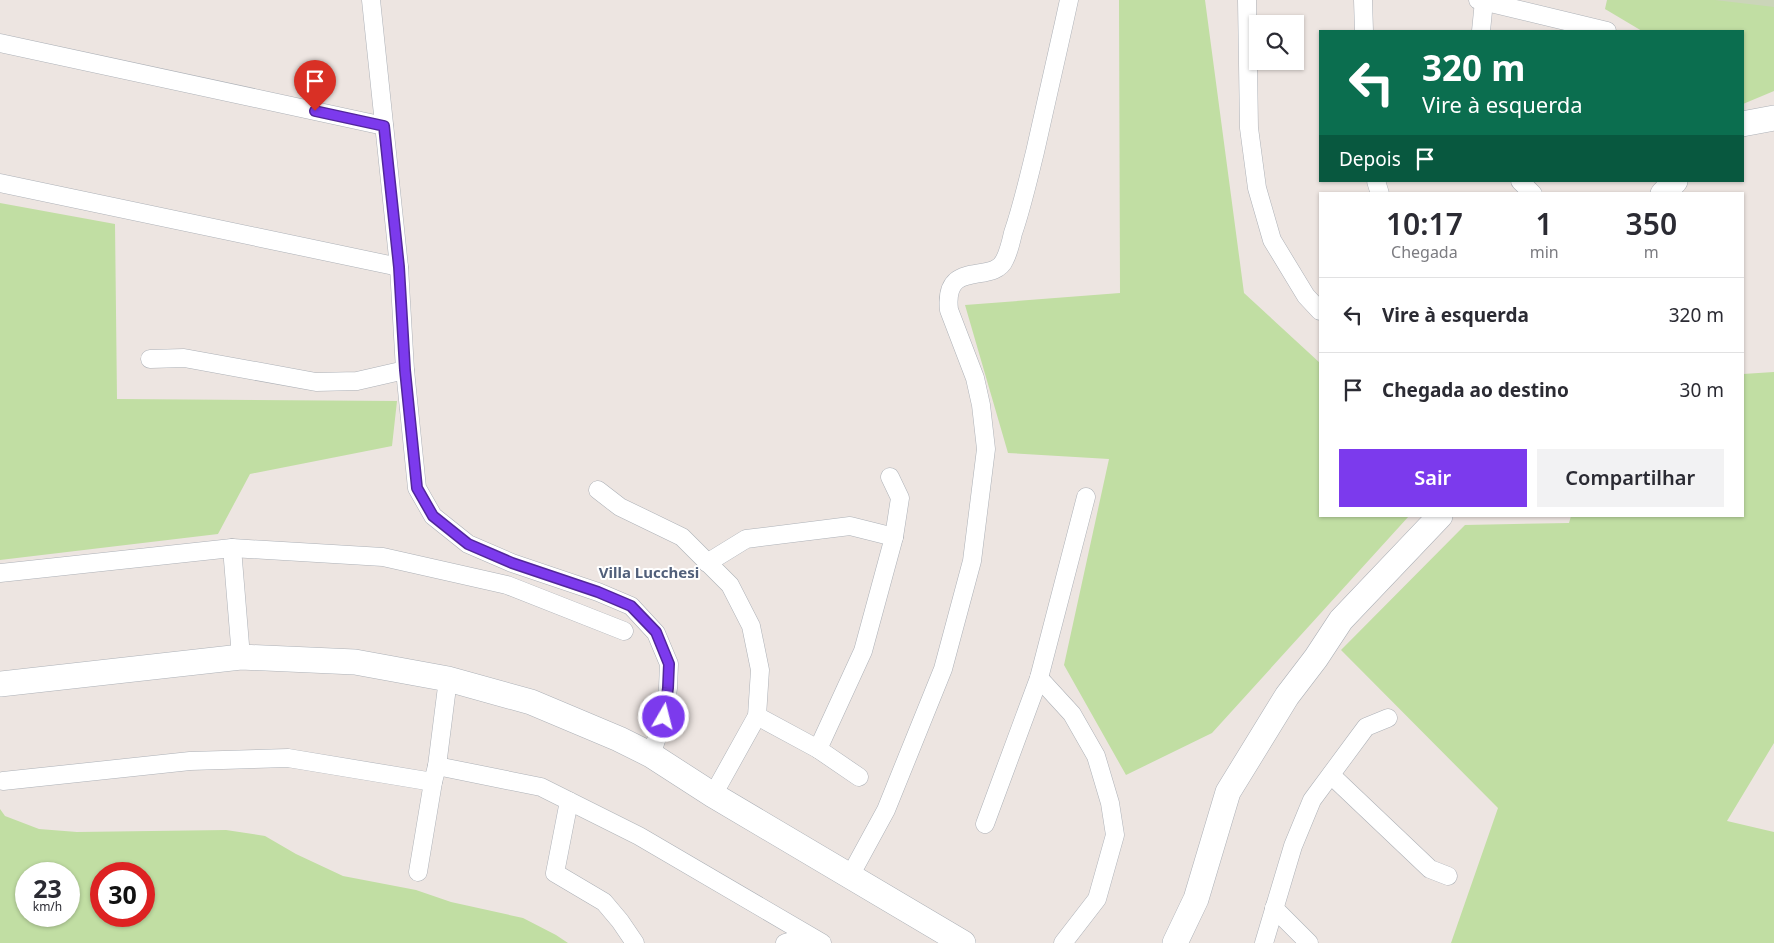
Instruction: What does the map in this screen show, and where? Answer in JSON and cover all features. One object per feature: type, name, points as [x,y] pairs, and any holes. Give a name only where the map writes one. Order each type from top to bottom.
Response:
[{"type":"street","points":[[371,0],[399,267],[405,370],[417,488],[433,516],[468,544],[512,563],[598,592],[631,606],[656,632],[669,664],[664,717],[651,755]]},
{"type":"street","points":[[850,876],[886,810],[943,669],[972,561],[986,449],[981,405],[974,378],[950,310],[948,300],[950,291],[962,276],[994,270],[1005,260],[1024,201],[1069,0]]},
{"type":"street","points":[[1247,0],[1249,128],[1257,188],[1272,240],[1306,296],[1319,310]]},
{"type":"street","points":[[1362,0],[1364,30]]},
{"type":"street","points":[[1481,30],[1481,0],[1604,30]]},
{"type":"street","points":[[0,43],[384,126]]},
{"type":"street","points":[[1744,124],[1774,118]]},
{"type":"street","points":[[1521,182],[1531,192]]},
{"type":"street","points":[[1665,192],[1674,182]]},
{"type":"street","points":[[0,183],[399,267]]},
{"type":"street","points":[[150,360],[184,358],[316,382],[357,382],[405,370]]},
{"type":"street","points":[[818,749],[863,651],[894,537],[900,498],[890,478]]},
{"type":"street","points":[[598,490],[620,507],[682,537],[730,585],[750,626],[760,670],[757,716],[713,795]]},
{"type":"street","points":[[985,824],[1039,678],[1086,497]]},
{"type":"street","points":[[1175,943],[1196,899],[1228,792],[1287,696],[1316,658],[1341,620],[1439,517]]},
{"type":"street","points":[[708,562],[746,539],[850,526],[894,537]]},
{"type":"street","points":[[0,573],[232,548],[383,557],[507,585],[624,631]]},
{"type":"street","points":[[232,548],[240,657]]},
{"type":"street","points":[[0,684],[240,657],[355,662],[448,679],[531,702],[619,739],[651,755],[713,795],[963,943]]},
{"type":"street","points":[[1039,678],[1072,714],[1096,756],[1110,803],[1114,835],[1097,898],[1063,943]]},
{"type":"street","points":[[418,872],[435,774],[448,679]]},
{"type":"street","points":[[757,716],[818,749],[859,777]]},
{"type":"street","points":[[1264,943],[1293,846],[1312,800],[1366,727],[1388,718]]},
{"type":"street","points":[[3,781],[190,761],[288,758],[541,787],[640,836],[815,939]]},
{"type":"street","points":[[1331,775],[1430,869],[1448,876]]},
{"type":"street","points":[[569,801],[556,873],[604,902],[635,943]]},
{"type":"street","points":[[1274,908],[1309,943]]},
{"type":"street","points":[[785,943],[815,939]]},
{"type":"green space","points":[[1119,0],[1205,0],[1244,293],[1319,362],[1319,517],[1408,517],[1212,733],[1126,775],[1064,665],[1109,459],[1008,453],[965,305],[1120,293]]},
{"type":"green space","points":[[1607,0],[1774,0],[1774,91],[1744,104],[1744,30],[1640,30],[1605,9]]},
{"type":"green space","points":[[1715,0],[1774,0],[1774,7]]},
{"type":"green space","points":[[0,203],[115,224],[117,399],[397,401],[392,446],[250,474],[218,534],[0,560]]},
{"type":"green space","points":[[1774,372],[1774,743],[1727,821],[1774,832],[1774,943],[1451,943],[1498,808],[1341,650],[1465,525],[1569,523],[1571,517],[1744,517],[1744,374]]},
{"type":"green space","points":[[0,809],[5,816],[39,829],[77,832],[226,830],[265,836],[296,854],[343,876],[416,890],[451,902],[523,918],[568,943],[0,943]]},
{"type":"district","name":"Villa Lucchesi","points":[[649,572]]},
{"type":"route","points":[[315,111],[384,126],[399,267],[405,370],[414,442],[417,488],[433,516],[468,544],[512,563],[598,592],[631,606],[656,632],[669,664],[664,717]]}]
